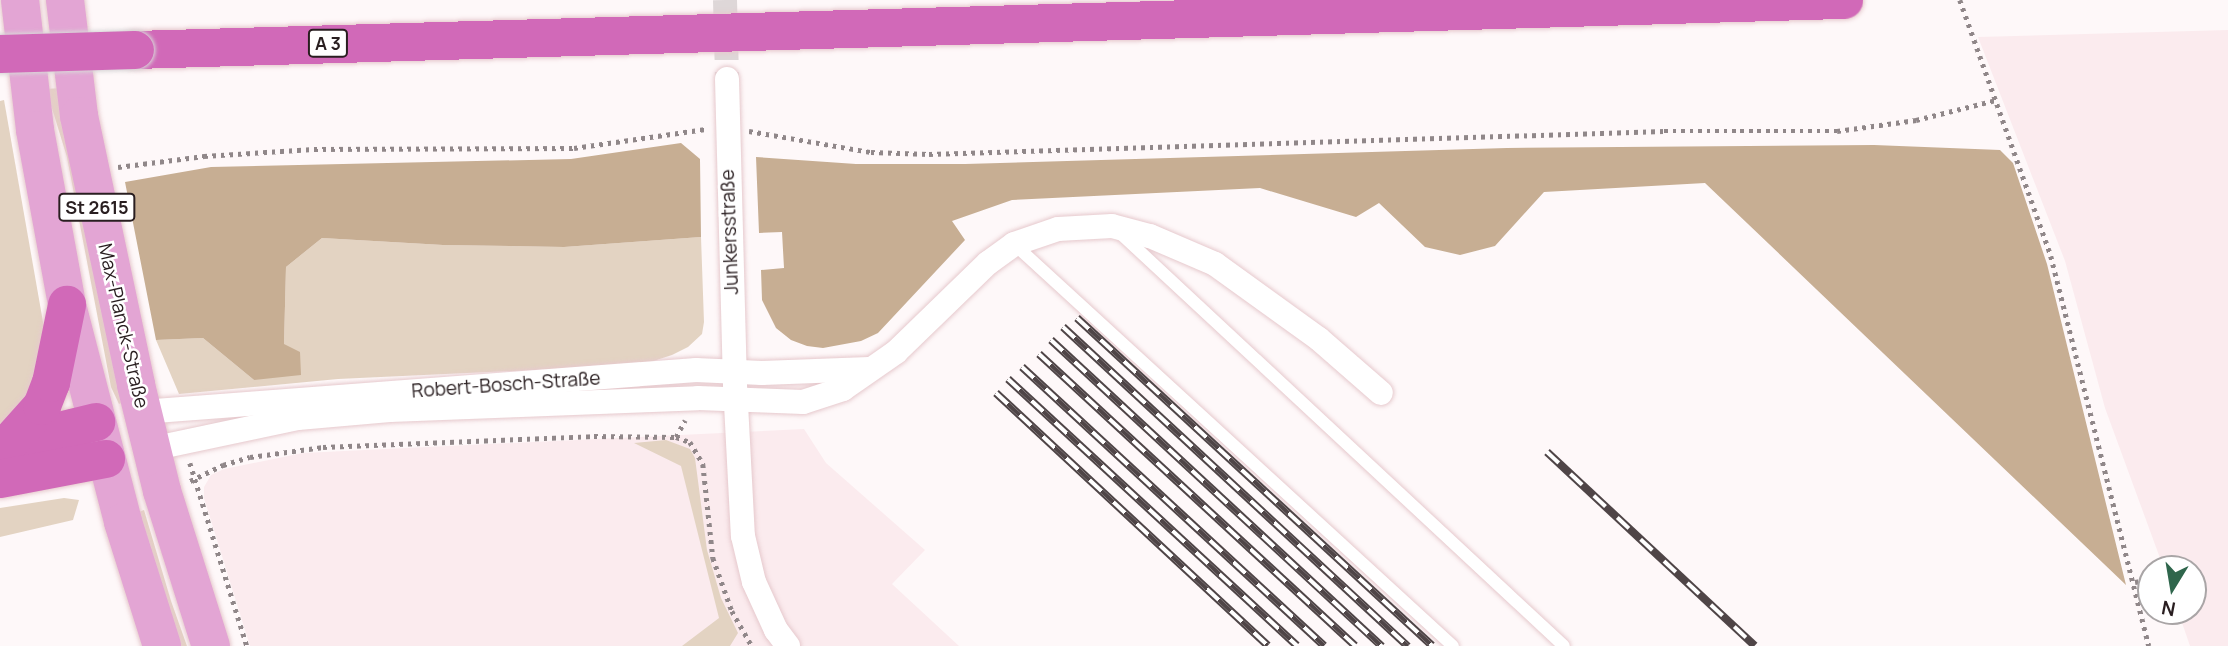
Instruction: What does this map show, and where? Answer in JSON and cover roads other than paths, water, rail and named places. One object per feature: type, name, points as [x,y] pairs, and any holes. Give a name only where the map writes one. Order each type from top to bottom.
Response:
[{"type":"highway","name":"A 3","points":[[0,54],[1844,0]]},
{"type":"highway","points":[[3,456],[43,406],[51,383],[67,305]]},
{"type":"highway","points":[[3,456],[96,422]]},
{"type":"highway","points":[[3,456],[106,459]]},
{"type":"main road","name":"St 2615","points":[[20,0],[35,130],[67,305],[106,459]]},
{"type":"main road","name":"Max-Planck-Straße","points":[[65,0],[79,116],[105,249],[151,449],[211,646]]},
{"type":"main road","points":[[96,422],[142,412]]},
{"type":"main road","points":[[151,449],[106,459],[162,646]]},
{"type":"street","name":"Junkersstraße","points":[[727,79],[736,385]]},
{"type":"street","name":"Robert-Bosch-Straße","points":[[142,412],[696,370],[736,385],[803,402],[843,389],[896,352],[988,263],[1014,244],[1058,229],[1112,226],[1150,236],[1215,264],[1319,339],[1381,393]]},
{"type":"street","name":"Robert-Bosch-Straße","points":[[151,449],[299,418],[736,385]]},
{"type":"street","points":[[736,385],[743,536],[754,582],[776,630],[788,646]]},
{"type":"lane","points":[[1112,226],[1564,646]]},
{"type":"lane","points":[[1014,244],[1453,646]]},
{"type":"tunnel","points":[[725,0],[727,79]]},
{"type":"railway","points":[[1077,318],[1432,646]]},
{"type":"railway","points":[[1063,327],[1408,646]]},
{"type":"railway","points":[[1051,340],[1382,646]]},
{"type":"railway","points":[[1039,354],[1355,646]]},
{"type":"railway","points":[[1022,367],[1324,646]]},
{"type":"railway","points":[[1008,379],[1297,646]]},
{"type":"railway","points":[[996,393],[1268,646]]},
{"type":"railway","points":[[1547,452],[1755,646]]}]
